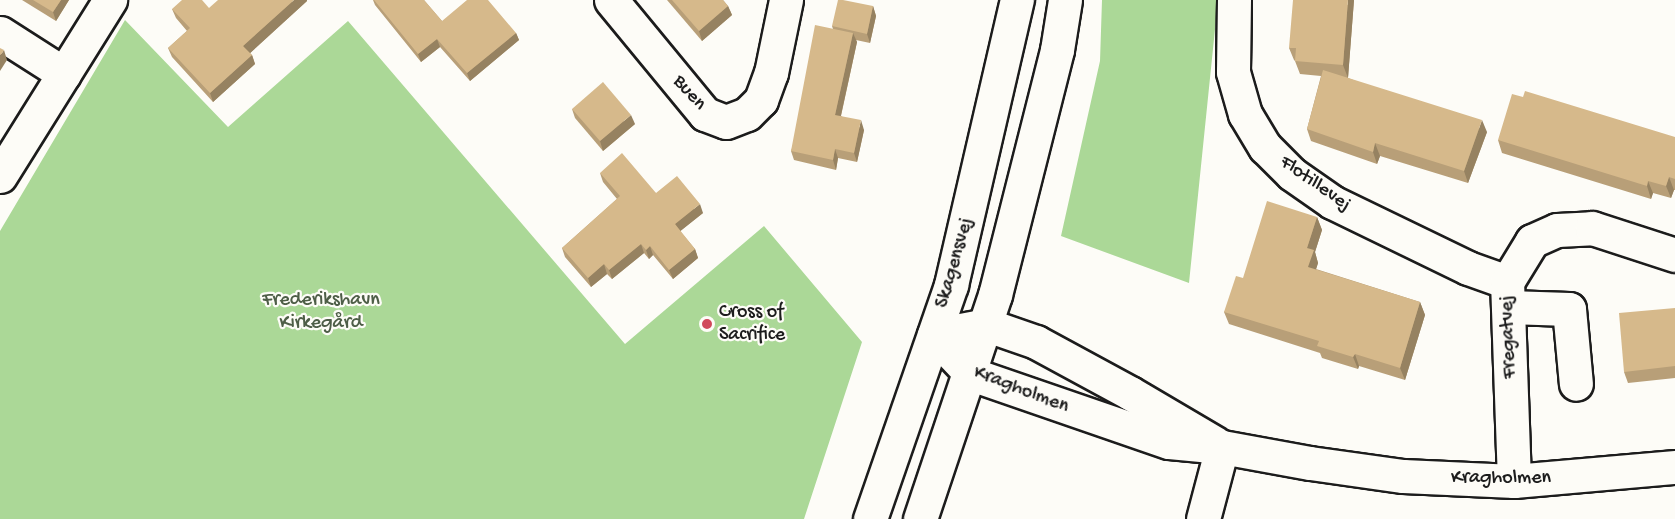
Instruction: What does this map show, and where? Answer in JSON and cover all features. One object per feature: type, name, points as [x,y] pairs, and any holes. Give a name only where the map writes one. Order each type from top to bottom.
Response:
[{"type":"street","points":[[0,176],[110,0]]},
{"type":"street","name":"Buen","points":[[611,0],[705,114],[726,122],[747,114],[761,100],[771,73],[786,0]]},
{"type":"street","name":"Skagensvej","points":[[870,519],[951,285],[1017,0]]},
{"type":"street","points":[[920,519],[987,325],[1057,50],[1065,0]]},
{"type":"street","name":"Flotillevej","points":[[1234,0],[1233,72],[1245,114],[1265,147],[1292,174],[1332,202],[1468,268],[1507,295],[1569,309],[1576,384]]},
{"type":"street","points":[[0,33],[64,74]]},
{"type":"street","name":"Fregatvej","points":[[1514,481],[1507,295],[1532,241],[1557,230],[1592,228],[1675,255]]},
{"type":"street","name":"Kragholmen","points":[[934,335],[987,325],[1036,342],[1139,398],[1222,447]]},
{"type":"street","name":"Kragholmen","points":[[934,335],[971,374],[1169,442],[1222,447],[1389,475],[1514,481],[1675,467]]},
{"type":"street","points":[[1203,519],[1222,447]]},
{"type":"green space","points":[[1102,0],[1218,0],[1189,283],[1061,236],[1100,61]]},
{"type":"green space","name":"Frederikshavn Kirkegård","points":[[125,20],[228,127],[348,21],[625,344],[764,226],[862,342],[804,519],[0,519],[0,231]]},
{"type":"building","points":[[33,0],[61,0],[53,12]]},
{"type":"building","points":[[182,0],[202,0],[209,8],[218,0],[294,0],[243,46],[252,55],[210,93],[168,48],[190,28],[172,9]]},
{"type":"building","points":[[374,0],[424,0],[442,21],[467,0],[488,0],[516,33],[467,73],[437,39],[418,54]]},
{"type":"building","points":[[672,0],[723,0],[728,6],[699,31]]},
{"type":"building","points":[[838,0],[873,6],[867,34],[832,26]]},
{"type":"building","points":[[1293,0],[1348,0],[1343,65],[1295,61],[1296,48],[1289,48]]},
{"type":"building","points":[[815,25],[853,33],[835,115],[861,120],[854,153],[835,149],[833,160],[791,151]]},
{"type":"building","points":[[1323,70],[1482,120],[1464,171],[1375,143],[1373,152],[1307,129]]},
{"type":"building","points":[[603,82],[631,115],[600,141],[572,109]]},
{"type":"building","points":[[1525,91],[1675,137],[1675,179],[1669,177],[1666,186],[1648,181],[1647,186],[1498,140],[1512,94],[1523,97]]},
{"type":"building","points":[[622,153],[656,193],[677,176],[700,204],[675,224],[695,249],[669,270],[650,246],[646,250],[641,244],[609,270],[604,264],[588,278],[562,248],[620,196],[600,173]]},
{"type":"building","points":[[1267,201],[1317,217],[1307,248],[1314,250],[1308,267],[1420,302],[1400,368],[1355,354],[1353,357],[1317,346],[1319,341],[1224,312],[1236,276],[1243,278]]},
{"type":"building","points":[[1675,308],[1675,366],[1624,372],[1619,313]]},
{"type":"place","name":"Cross of Sacrifice","points":[[707,324]]}]
